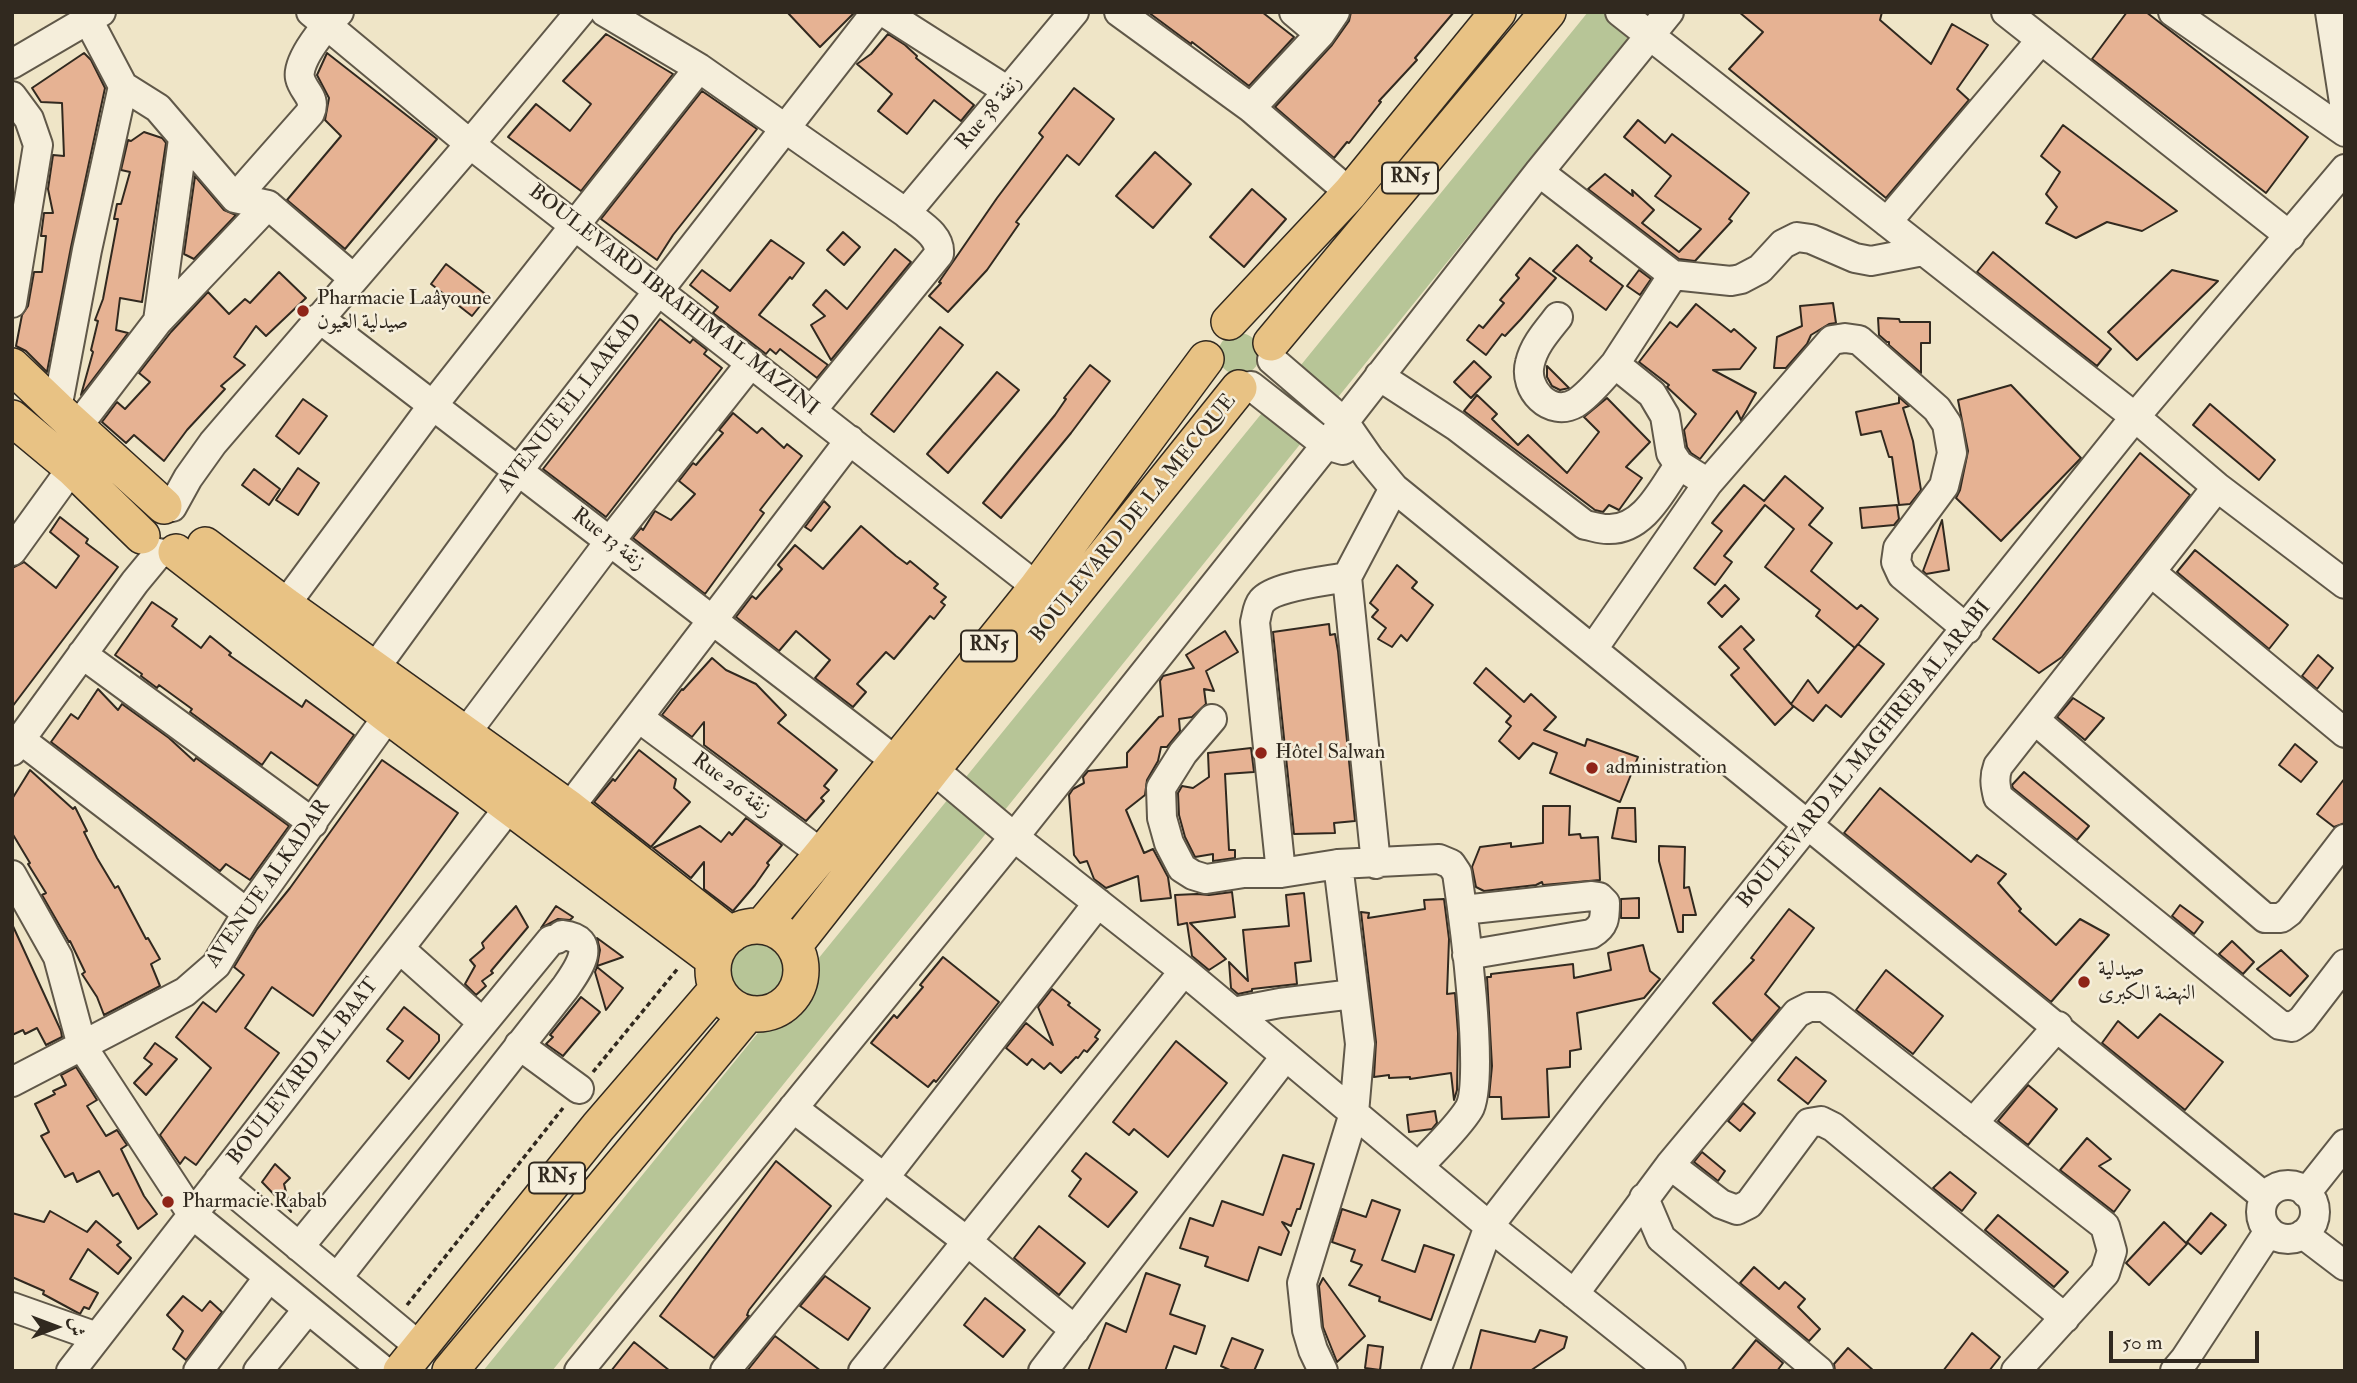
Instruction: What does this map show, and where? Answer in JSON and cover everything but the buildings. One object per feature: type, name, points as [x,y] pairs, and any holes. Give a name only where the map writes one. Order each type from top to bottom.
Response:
[{"type":"main road","name":"BOULEVARD DE LA MECQUE","points":[[794,946],[933,769],[1548,12]]},
{"type":"main road","name":"RN5","points":[[1206,359],[1206,349],[1213,332],[1229,322],[1350,193],[1488,16]]},
{"type":"main road","points":[[1206,359],[1213,376],[1230,387],[1258,369],[1258,326],[1249,322],[1229,322]]},
{"type":"main road","name":"BOULEVARD DE LA MECQUE","points":[[410,1359],[598,1126],[724,951],[822,854],[1037,587],[1206,359]]},
{"type":"main road","points":[[12,366],[67,418],[167,531],[388,716],[510,806],[724,951]]},
{"type":"main road","points":[[12,418],[72,468],[285,605],[569,808],[724,951],[725,1000],[736,1009],[763,1014],[777,1010],[789,1001],[797,989],[801,974],[800,960],[786,936],[775,929],[724,951]]},
{"type":"main road","name":"RN5","points":[[450,1371],[748,1013]]},
{"type":"street","points":[[247,913],[17,746],[135,582],[167,531],[188,478],[213,443],[580,12]]},
{"type":"street","points":[[605,12],[699,68],[906,214],[936,238],[940,245],[939,254],[812,410]]},
{"type":"street","name":"AVENUE EL LAAKAD","points":[[375,668],[518,471],[876,12]]},
{"type":"street","points":[[884,12],[1008,91]]},
{"type":"street","name":"Rue 38 زنقة","points":[[906,214],[1074,12]]},
{"type":"street","points":[[1119,12],[1251,108],[1350,193]]},
{"type":"street","points":[[1251,108],[1327,23],[1294,12]]},
{"type":"street","points":[[1620,12],[2135,417],[2217,487],[2345,584]]},
{"type":"street","points":[[579,1371],[1014,837],[1668,12]]},
{"type":"street","points":[[2006,12],[2290,236]]},
{"type":"street","points":[[2173,12],[2345,132]]},
{"type":"street","points":[[12,64],[91,15],[123,86],[158,108],[235,198],[268,205],[353,278]]},
{"type":"street","points":[[235,198],[313,107],[312,99],[300,78],[300,69],[325,16]]},
{"type":"street","name":"BOULEVARD IBRAHIM AL MAZINI","points":[[325,16],[470,144],[1037,587]]},
{"type":"street","points":[[2332,21],[2345,55]]},
{"type":"street","points":[[2332,21],[2345,109]]},
{"type":"street","points":[[1887,222],[2041,40]]},
{"type":"street","points":[[285,605],[433,405],[699,68]]},
{"type":"street","points":[[67,418],[88,250],[123,86]]},
{"type":"street","points":[[12,96],[29,119],[38,145],[12,303]]},
{"type":"street","points":[[158,321],[183,139]]},
{"type":"street","name":"BOULEVARD AL MAGHREB AL ARABI","points":[[1436,1371],[1489,1226],[2135,417],[2345,169]]},
{"type":"street","points":[[1539,172],[1673,275],[1731,281],[1741,279],[1760,269],[1783,244],[1797,237],[1811,239],[1854,258],[1871,261],[1923,251]]},
{"type":"street","points":[[67,418],[268,205]]},
{"type":"street","points":[[1558,317],[1535,347],[1528,366],[1537,396],[1551,406],[1562,408],[1575,404],[1615,364],[1673,275]]},
{"type":"street","name":"Rue 13 زنقة","points":[[320,318],[897,762]]},
{"type":"street","points":[[1593,649],[1708,483],[1832,340],[1845,338],[1859,341],[1937,409],[1947,424],[1952,453],[1944,486],[1898,548],[1896,562],[1902,575],[1967,629]]},
{"type":"street","points":[[465,734],[610,541],[751,363]]},
{"type":"street","points":[[1615,364],[1652,394],[1665,416],[1671,453],[1679,465],[1708,483]]},
{"type":"street","points":[[1258,369],[1344,422],[1394,488],[2265,1197]]},
{"type":"street","points":[[1258,369],[1326,445],[1369,458]]},
{"type":"street","points":[[1379,376],[1456,426],[1586,525],[1607,529],[1620,528],[1643,516],[1679,465]]},
{"type":"street","points":[[569,808],[850,440]]},
{"type":"street","points":[[12,551],[72,468]]},
{"type":"street","points":[[2217,487],[1998,766],[1995,776],[1998,797],[2280,1025],[2292,1027],[2302,1020],[2345,964]]},
{"type":"street","points":[[1376,864],[1347,577],[1394,488]]},
{"type":"street","points":[[2152,573],[2345,733]]},
{"type":"street","points":[[1281,873],[1255,622],[1257,609],[1263,600],[1274,592],[1347,577]]},
{"type":"street","points":[[82,654],[313,823]]},
{"type":"street","name":"AVENUE ALKADAR","points":[[12,1082],[185,992],[216,965],[247,913],[388,716]]},
{"type":"street","name":"Rue 26 زنقة","points":[[639,718],[822,854]]},
{"type":"street","points":[[1212,719],[1183,753],[1161,788],[1162,818],[1169,843],[1182,868],[1193,875],[1206,879],[1244,873],[1281,873],[1338,864],[1439,859],[1451,864],[1457,873],[1463,910],[1476,1070],[1474,1094],[1469,1109],[1419,1166]]},
{"type":"street","points":[[2035,720],[2265,918],[2281,918],[2289,912],[2345,839]]},
{"type":"street","points":[[933,769],[1014,837],[1184,971],[1662,1368]]},
{"type":"street","name":"BOULEVARD AL BAAT","points":[[71,1371],[510,806]]},
{"type":"street","points":[[1323,1371],[1307,1330],[1302,1283],[1354,1113],[1360,1045],[1338,864]]},
{"type":"street","points":[[12,876],[58,957],[82,1046],[192,1214],[384,1371]]},
{"type":"street","points":[[1463,910],[1592,896],[1600,897],[1605,903],[1605,922],[1591,934],[1467,955]]},
{"type":"street","points":[[725,1371],[884,1178],[1098,903]]},
{"type":"street","points":[[299,1247],[551,940],[562,935],[571,936],[580,943],[584,950],[582,964],[337,1278]]},
{"type":"street","points":[[400,949],[483,1023]]},
{"type":"street","points":[[863,1371],[1184,971]]},
{"type":"street","points":[[1233,1012],[1353,994]]},
{"type":"street","points":[[1574,1294],[1644,1198],[1797,1013],[1809,1007],[1825,1007],[2105,1226],[2112,1251],[2105,1273],[2016,1371]]},
{"type":"street","points":[[1973,1123],[2058,1026]]},
{"type":"street","points":[[519,1045],[579,1088]]},
{"type":"street","points":[[1044,1371],[1285,1057]]},
{"type":"street","points":[[793,1108],[968,1242],[1075,1331]]},
{"type":"street","points":[[1670,1166],[1721,1204],[1737,1210],[1749,1204],[1809,1123],[1821,1121],[2065,1318]]},
{"type":"street","points":[[2306,1193],[2345,1144]]},
{"type":"street","points":[[219,1180],[393,1324],[410,1359]]},
{"type":"street","points":[[2290,1185],[2306,1193],[2315,1209],[2310,1227],[2303,1234],[2285,1239],[2269,1231],[2261,1215],[2265,1197],[2280,1186],[2290,1185]]},
{"type":"street","points":[[1644,1198],[1661,1238],[1818,1371]]},
{"type":"street","points":[[2187,1367],[2269,1231]]},
{"type":"street","points":[[2303,1234],[2345,1266]]},
{"type":"street","points":[[198,1371],[269,1277]]},
{"type":"street","points":[[12,1307],[97,1337]]},
{"type":"street","points":[[258,1371],[308,1309]]},
{"type":"path","points":[[393,1324],[579,1088],[724,951]]},
{"type":"green space","points":[[1588,12],[1649,12],[552,1371],[483,1371]]},
{"type":"green space","points":[[1239,333],[1254,339],[1260,354],[1254,369],[1239,375],[1224,369],[1218,354],[1224,339]]},
{"type":"green space","points":[[750,940],[762,940],[778,949],[785,959],[785,983],[778,993],[762,1002],[750,1002],[739,997],[730,988],[725,977],[725,965],[730,954],[739,945]]},
{"type":"place","name":"Pharmacie Laâyoune صيدلية العيون","points":[[303,311]]},
{"type":"place","name":"Hôtel Salwan","points":[[1261,753]]},
{"type":"place","name":"administration","points":[[1592,768]]},
{"type":"place","name":"صيدلية النهضة الكبرى","points":[[2084,982]]},
{"type":"place","name":"Pharmacie Rabab","points":[[168,1202]]}]
